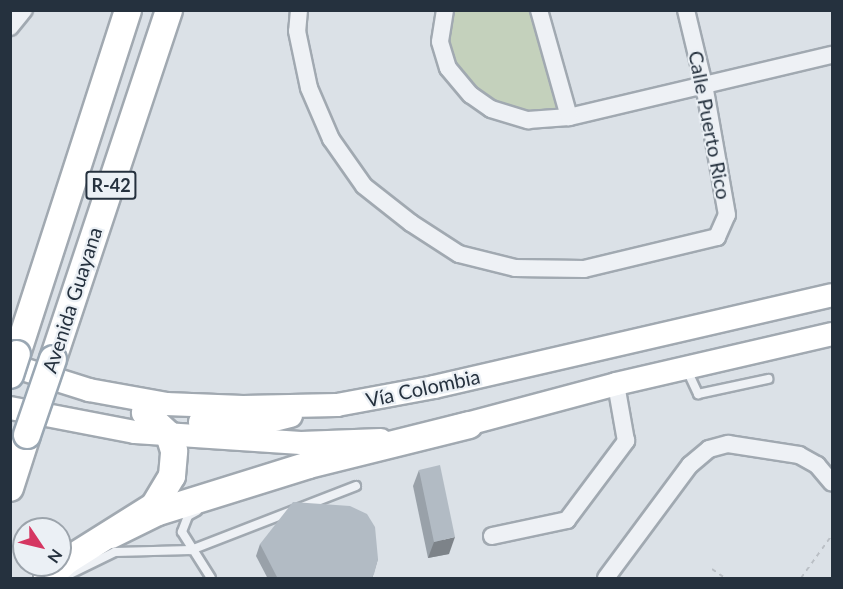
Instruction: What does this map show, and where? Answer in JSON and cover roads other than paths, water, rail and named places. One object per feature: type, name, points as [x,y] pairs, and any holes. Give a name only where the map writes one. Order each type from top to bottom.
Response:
[{"type":"main road","name":"Avenida Guayana","points":[[12,368],[128,10]]},
{"type":"main road","name":"Avenida Guayana","points":[[10,488],[169,10]]},
{"type":"main road","name":"Vía Colombia","points":[[12,368],[89,390],[166,404],[243,407],[337,405],[446,385],[832,295]]},
{"type":"main road","name":"Vía Colombia","points":[[10,408],[135,432],[236,441],[378,440],[469,425],[616,384],[832,333]]},
{"type":"main road","points":[[12,368],[67,396],[210,424],[254,425],[337,405]]},
{"type":"main road","points":[[47,579],[68,560],[154,506],[172,476],[174,451],[169,435],[145,412]]},
{"type":"main road","points":[[111,535],[158,512],[309,465],[469,425]]},
{"type":"street","points":[[10,27],[24,10]]},
{"type":"street","name":"Calle Puerto Rico","points":[[299,10],[297,31],[309,88],[331,139],[364,186],[411,223],[459,254],[515,268],[584,269],[717,237],[727,215],[704,85],[686,10]]},
{"type":"street","points":[[445,10],[440,42],[448,68],[471,95],[491,109],[528,120],[569,117],[832,55]]},
{"type":"street","points":[[538,10],[569,117]]},
{"type":"street","points":[[492,536],[567,520],[626,441],[616,384]]},
{"type":"street","points":[[606,579],[690,465],[709,449],[728,444],[799,455],[817,465],[832,483]]},
{"type":"lane","points":[[686,368],[698,394],[768,379]]},
{"type":"lane","points":[[227,501],[293,481],[309,465]]},
{"type":"lane","points":[[61,579],[115,552],[191,550],[356,486]]},
{"type":"lane","points":[[204,509],[189,516],[182,532],[211,579]]}]
